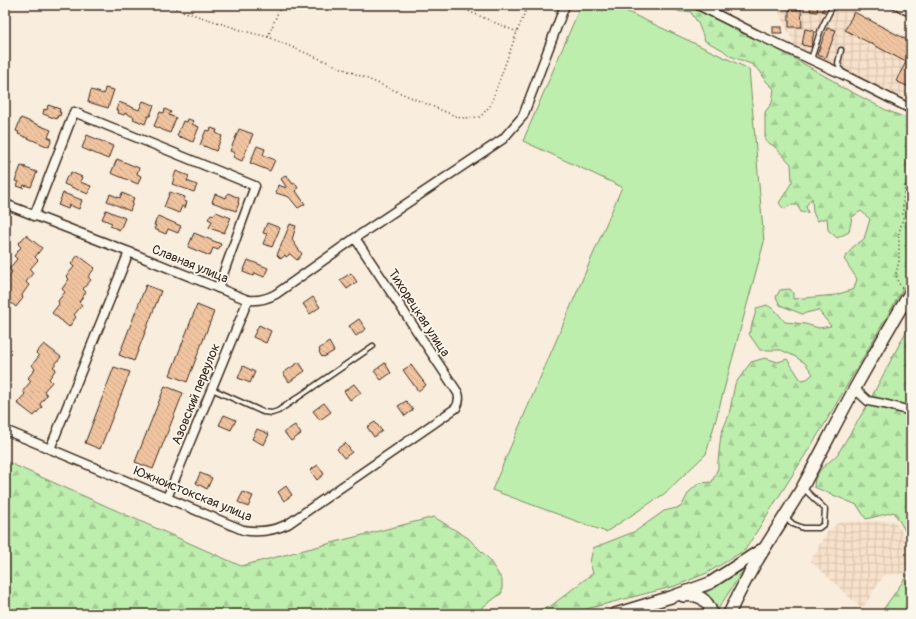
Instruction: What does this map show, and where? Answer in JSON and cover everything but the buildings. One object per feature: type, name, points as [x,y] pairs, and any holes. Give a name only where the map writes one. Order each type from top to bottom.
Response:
[{"type":"street","name":"Славная улица","points":[[6,207],[129,252],[248,300],[259,300],[270,297],[503,139],[523,116],[565,5]]},
{"type":"street","points":[[698,5],[911,109]]},
{"type":"street","points":[[34,216],[74,112],[255,186],[218,288]]},
{"type":"street","name":"Тихорецкая улица","points":[[355,238],[458,393],[459,401]]},
{"type":"street","points":[[50,449],[129,252]]},
{"type":"street","points":[[729,614],[736,598],[764,549],[802,487],[907,290]]},
{"type":"street","name":"Азовский переулок","points":[[167,498],[248,300]]},
{"type":"street","points":[[855,389],[868,401],[911,412]]},
{"type":"street","name":"Южноистокская улица","points":[[5,430],[244,530],[262,532],[280,528],[294,520],[456,408],[459,401]]},
{"type":"street","points":[[615,614],[671,597],[710,583],[764,549]]},
{"type":"street","points":[[671,597],[697,595],[704,599],[708,604],[712,614]]},
{"type":"street","points":[[720,614],[736,598]]},
{"type":"lane","points":[[811,59],[820,32],[833,5]]},
{"type":"lane","points":[[894,5],[911,15]]},
{"type":"lane","points":[[841,50],[838,63],[842,74]]},
{"type":"lane","points":[[212,389],[263,412],[272,413],[278,411],[373,346]]},
{"type":"lane","points":[[784,517],[793,524],[803,528],[819,528],[824,524],[825,509],[802,487]]},
{"type":"path","points":[[164,5],[244,31],[268,37],[460,118],[480,117],[490,106],[528,5]]},
{"type":"path","points":[[268,37],[281,5]]},
{"type":"path","points":[[454,5],[517,32]]},
{"type":"path","points":[[911,123],[911,137]]},
{"type":"path","points":[[907,290],[902,287],[897,280],[896,274],[899,261],[899,233],[903,218],[903,199],[905,186],[911,172]]},
{"type":"shaded area","points":[[776,5],[843,5],[911,40],[911,93],[908,99],[797,51]]},
{"type":"shaded area","points":[[895,521],[911,547],[904,574],[884,575],[862,609],[811,561],[826,533],[839,522]]},
{"type":"green space","points":[[581,5],[613,5],[749,69],[764,242],[706,454],[664,494],[606,532],[492,490],[622,187],[523,141]]},
{"type":"green space","points":[[671,5],[690,5],[776,48],[837,83],[840,87],[886,110],[911,120],[911,275],[824,425],[745,550],[707,573],[675,586],[567,614],[525,614],[551,606],[593,573],[590,563],[593,548],[636,531],[664,511],[681,507],[689,492],[699,483],[712,482],[718,468],[721,434],[729,415],[735,384],[751,362],[765,358],[778,362],[787,359],[801,380],[807,379],[813,374],[805,363],[781,350],[760,350],[749,334],[757,308],[767,305],[776,311],[785,322],[805,324],[819,328],[831,326],[818,310],[802,314],[780,305],[776,297],[780,290],[790,289],[793,293],[793,299],[836,295],[854,289],[857,279],[844,259],[853,247],[864,239],[870,219],[861,211],[852,217],[849,232],[837,238],[828,230],[827,218],[817,221],[813,212],[812,198],[806,206],[808,213],[801,212],[797,205],[791,205],[784,209],[779,203],[792,182],[791,164],[774,146],[765,141],[765,112],[772,103],[774,89],[766,81],[760,71],[751,64],[730,56],[723,50],[705,41],[698,23],[690,11],[679,11]]},
{"type":"green space","points":[[911,322],[911,410],[870,400]]},
{"type":"green space","points":[[868,404],[911,414],[911,541],[894,512],[866,519],[857,505],[814,487],[815,478],[822,468],[837,455]]},
{"type":"green space","points":[[5,461],[241,566],[434,517],[468,538],[488,558],[502,580],[502,593],[480,609],[477,614],[20,614],[5,609]]},
{"type":"green space","points":[[744,569],[718,609],[713,600],[702,595]]},
{"type":"green space","points":[[911,570],[911,614],[880,614]]}]
